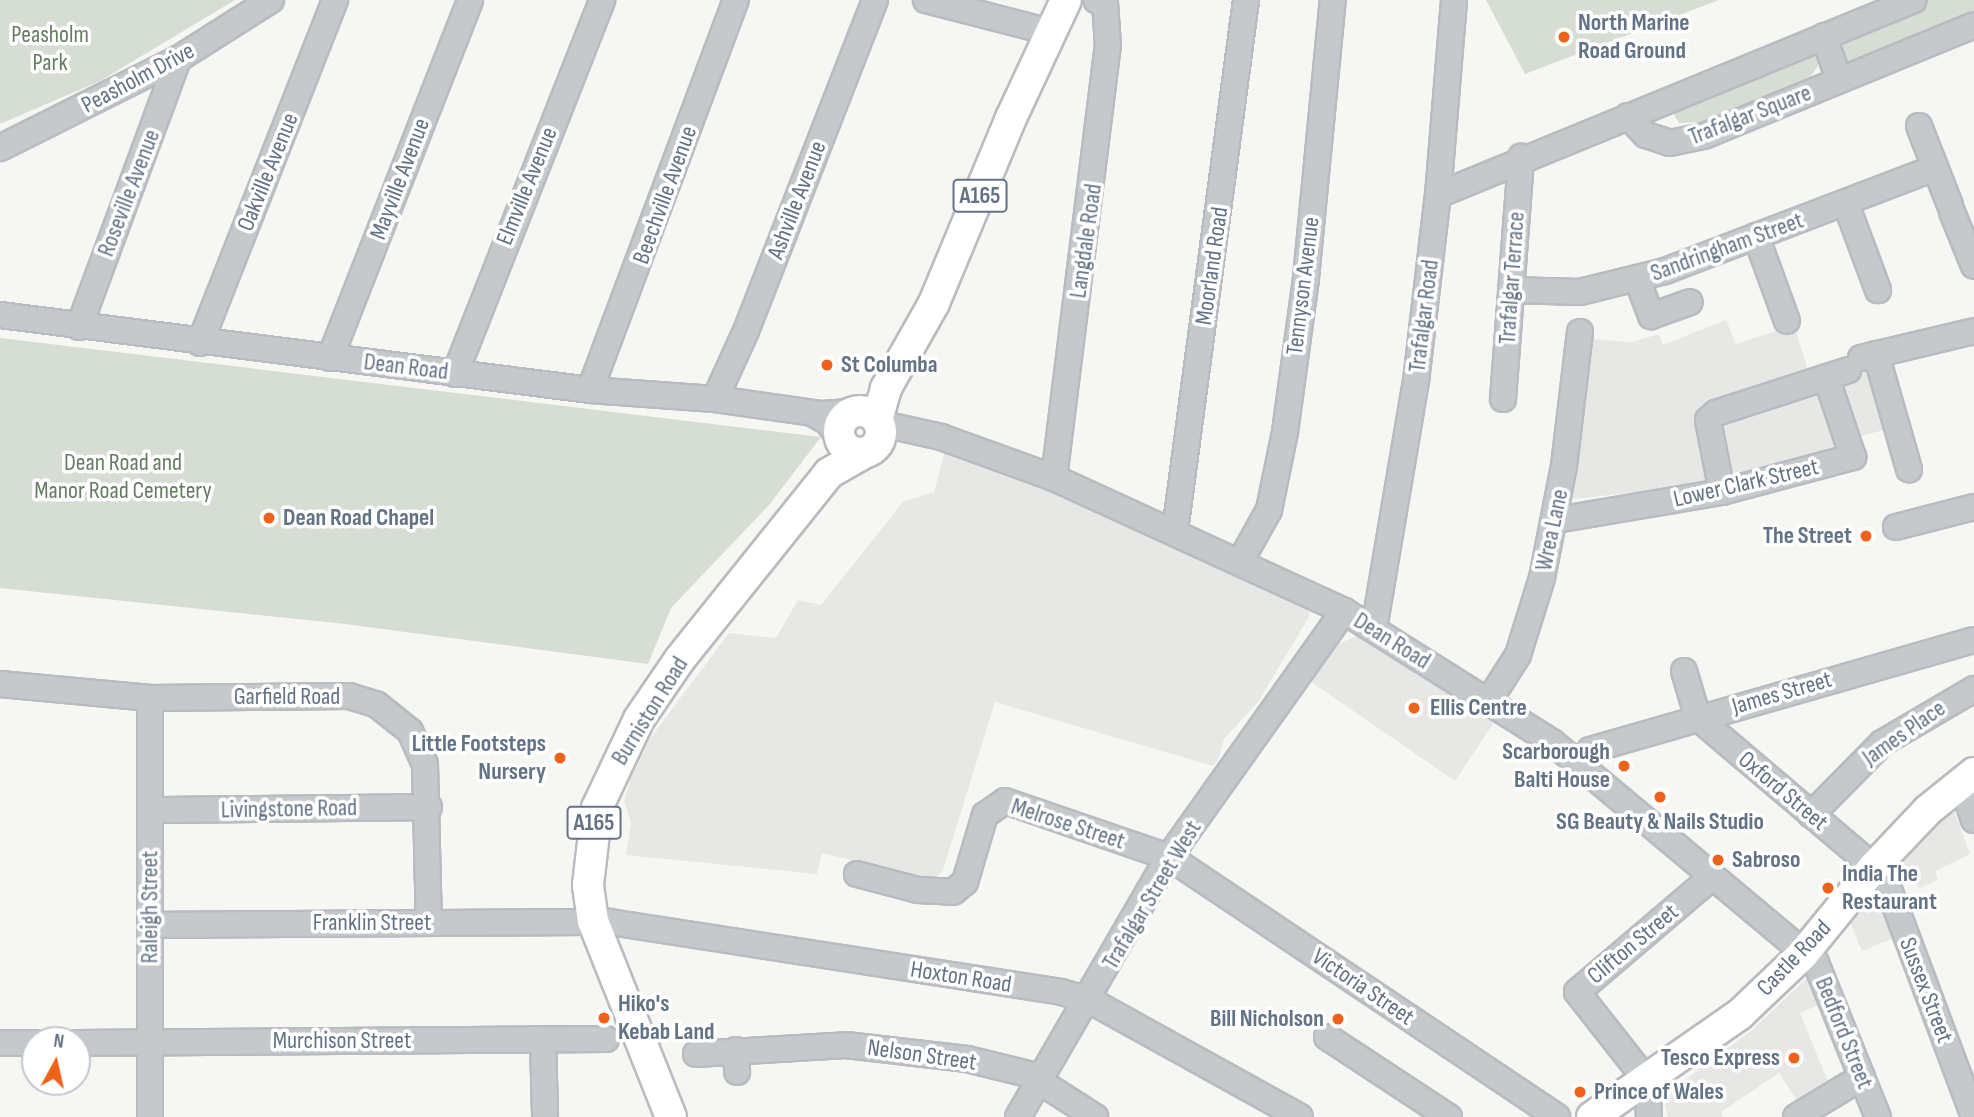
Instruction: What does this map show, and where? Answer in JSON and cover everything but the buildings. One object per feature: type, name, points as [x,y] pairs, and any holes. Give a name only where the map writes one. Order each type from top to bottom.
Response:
[{"type":"main road","name":"A165","points":[[861,430],[934,303],[1066,0]]},
{"type":"main road","name":"Burniston Road","points":[[674,1116],[647,1029],[601,922],[604,861],[620,788],[649,728],[759,563],[861,430]]},
{"type":"main road","name":"Castle Road","points":[[1592,1117],[1647,1082],[1739,1015],[1803,954],[1874,867],[1967,777]]},
{"type":"street","name":"Peasholm Drive","points":[[0,148],[178,59],[271,0]]},
{"type":"street","name":"Oakville Avenue","points":[[200,343],[335,0]]},
{"type":"street","name":"Mayville Avenue","points":[[330,358],[470,0]]},
{"type":"street","name":"Elmville Avenue","points":[[455,374],[602,0]]},
{"type":"street","name":"Beechville Avenue","points":[[590,390],[736,0]]},
{"type":"street","name":"Ashville Avenue","points":[[715,399],[746,331],[875,0]]},
{"type":"street","points":[[926,0],[1051,32]]},
{"type":"street","name":"Moorland Road","points":[[1175,531],[1247,0]]},
{"type":"street","name":"Tennyson Avenue","points":[[1240,562],[1269,510],[1285,432],[1306,278],[1333,0]]},
{"type":"street","name":"Trafalgar Road","points":[[1374,629],[1416,381],[1438,195],[1454,0]]},
{"type":"street","name":"Trafalgar Square","points":[[1438,195],[1521,157],[1914,0]]},
{"type":"street","name":"Langdale Road","points":[[1054,478],[1099,137],[1108,46],[1102,1]]},
{"type":"street","name":"Trafalgar Square","points":[[1628,116],[1646,135],[1670,143],[1704,136],[1974,25]]},
{"type":"street","name":"Trafalgar Square","points":[[1824,36],[1839,80]]},
{"type":"street","name":"Roseville Avenue","points":[[79,327],[178,59]]},
{"type":"street","points":[[1919,126],[1972,254]]},
{"type":"street","name":"Trafalgar Terrace","points":[[1503,399],[1521,157]]},
{"type":"street","name":"Sandringham Street","points":[[1511,290],[1580,292],[1637,279],[1846,204],[1935,168]]},
{"type":"street","points":[[1846,204],[1878,290]]},
{"type":"street","points":[[1756,236],[1787,321]]},
{"type":"street","points":[[1637,279],[1651,316],[1690,303]]},
{"type":"street","name":"Dean Road","points":[[0,315],[455,374],[590,390],[715,399],[812,413],[828,422],[861,430],[919,432],[1054,478],[1175,531],[1344,611],[1552,742],[1803,954]]},
{"type":"street","points":[[1722,492],[1708,420],[1853,365],[1973,333]]},
{"type":"street","name":"Wrea Lane","points":[[1488,702],[1518,655],[1556,520],[1573,341]]},
{"type":"street","points":[[1853,365],[1902,461]]},
{"type":"street","name":"Lower Clark Street","points":[[1556,520],[1722,492],[1853,457],[1853,365]]},
{"type":"street","points":[[1907,520],[1974,507]]},
{"type":"street","name":"Trafalgar Street West","points":[[1018,1117],[1089,1000],[1169,857],[1344,611]]},
{"type":"street","name":"James Street","points":[[1590,750],[1974,640]]},
{"type":"street","points":[[1684,671],[1698,718]]},
{"type":"street","name":"Garfield Road","points":[[0,684],[150,698],[334,695],[376,704],[400,720],[416,742],[425,764],[429,807],[429,923]]},
{"type":"street","name":"James Place","points":[[1811,815],[1882,743],[1974,689]]},
{"type":"street","name":"Raleigh Street","points":[[150,698],[150,1117]]},
{"type":"street","name":"Oxford Street","points":[[1698,718],[1874,867]]},
{"type":"street","points":[[1967,777],[1974,820]]},
{"type":"street","name":"Melrose Street","points":[[857,874],[918,890],[953,892],[965,882],[985,814],[1005,801],[1169,857]]},
{"type":"street","name":"Livingstone Road","points":[[150,810],[429,807]]},
{"type":"street","name":"Victoria Street","points":[[1169,857],[1557,1117]]},
{"type":"street","name":"Sussex Street","points":[[1874,867],[1884,876],[1974,1117]]},
{"type":"street","name":"Clifton Street","points":[[1647,1082],[1577,992],[1711,878]]},
{"type":"street","name":"Franklin Street","points":[[150,925],[601,922]]},
{"type":"street","name":"Hoxton Road","points":[[601,922],[1089,1000],[1300,1117]]},
{"type":"street","name":"Bedford Street","points":[[1803,954],[1816,963],[1878,1117]]},
{"type":"street","points":[[1327,1037],[1449,1117]]},
{"type":"street","name":"Murchison Street","points":[[91,1043],[606,1039]]},
{"type":"street","points":[[543,1040],[545,1117]]},
{"type":"street","points":[[0,1043],[21,1043]]},
{"type":"street","name":"Nelson Street","points":[[696,1054],[736,1061],[846,1045],[910,1050],[1002,1067],[1039,1082],[1095,1117]]},
{"type":"street","points":[[1796,1117],[1862,1077]]},
{"type":"street","points":[[1647,1082],[1649,1117]]},
{"type":"shaded area","points":[[1726,320],[1736,344],[1794,325],[1813,387],[1870,370],[1891,428],[1861,436],[1861,443],[1706,485],[1572,499],[1571,474],[1592,339],[1632,342],[1659,334],[1663,345]]},
{"type":"shaded area","points":[[945,451],[985,462],[1303,603],[1310,615],[1258,702],[1224,739],[1218,760],[1213,766],[995,702],[943,870],[933,880],[822,853],[817,874],[626,855],[631,823],[624,801],[631,778],[651,737],[729,633],[776,638],[798,600],[821,605],[903,502],[934,492]]},
{"type":"shaded area","name":"Ellis Centre","points":[[1360,635],[1497,718],[1455,781],[1307,679],[1330,647]]},
{"type":"shaded area","points":[[1955,813],[1970,854],[1935,871],[1938,880],[1920,888],[1897,869],[1946,814]]},
{"type":"shaded area","points":[[1877,890],[1899,936],[1862,951],[1850,922]]},
{"type":"shaded area","points":[[1813,972],[1825,1002],[1800,1013],[1829,1084],[1799,1103],[1779,1073],[1721,1112],[1724,1117],[1668,1117],[1665,1106],[1671,1090],[1751,1031]]},
{"type":"green space","name":"Peasholm Park","points":[[0,0],[235,0],[100,81],[0,124]]},
{"type":"green space","name":"North Marine Road Ground","points":[[1486,0],[1719,0],[1525,74]]},
{"type":"green space","points":[[1929,0],[1974,0],[1974,13],[1852,63],[1845,60],[1841,50],[1847,35]]},
{"type":"green space","points":[[1807,50],[1817,53],[1818,66],[1807,82],[1714,121],[1679,123],[1674,115],[1677,104]]},
{"type":"green space","name":"Dean Road and Manor Road Cemetery","points":[[0,338],[821,437],[769,505],[671,608],[648,664],[345,624],[0,588]]},
{"type":"place","name":"North Marine Road Ground","points":[[1564,37]]},
{"type":"place","name":"St Columba","points":[[827,365]]},
{"type":"place","name":"Dean Road Chapel","points":[[269,518]]},
{"type":"place","name":"The Street","points":[[1866,536]]},
{"type":"place","name":"Ellis Centre","points":[[1414,708]]},
{"type":"place","name":"Little Footsteps Nursery","points":[[560,758]]},
{"type":"place","name":"Scarborough Balti House","points":[[1624,766]]},
{"type":"place","name":"SG Beauty & Nails Studio","points":[[1660,797]]},
{"type":"place","name":"Sabroso","points":[[1718,860]]},
{"type":"place","name":"India The Restaurant","points":[[1828,888]]},
{"type":"place","name":"Hiko's Kebab Land","points":[[604,1018]]},
{"type":"place","name":"Bill Nicholson","points":[[1338,1019]]},
{"type":"place","name":"Tesco Express","points":[[1794,1058]]},
{"type":"place","name":"Prince of Wales","points":[[1580,1092]]}]
